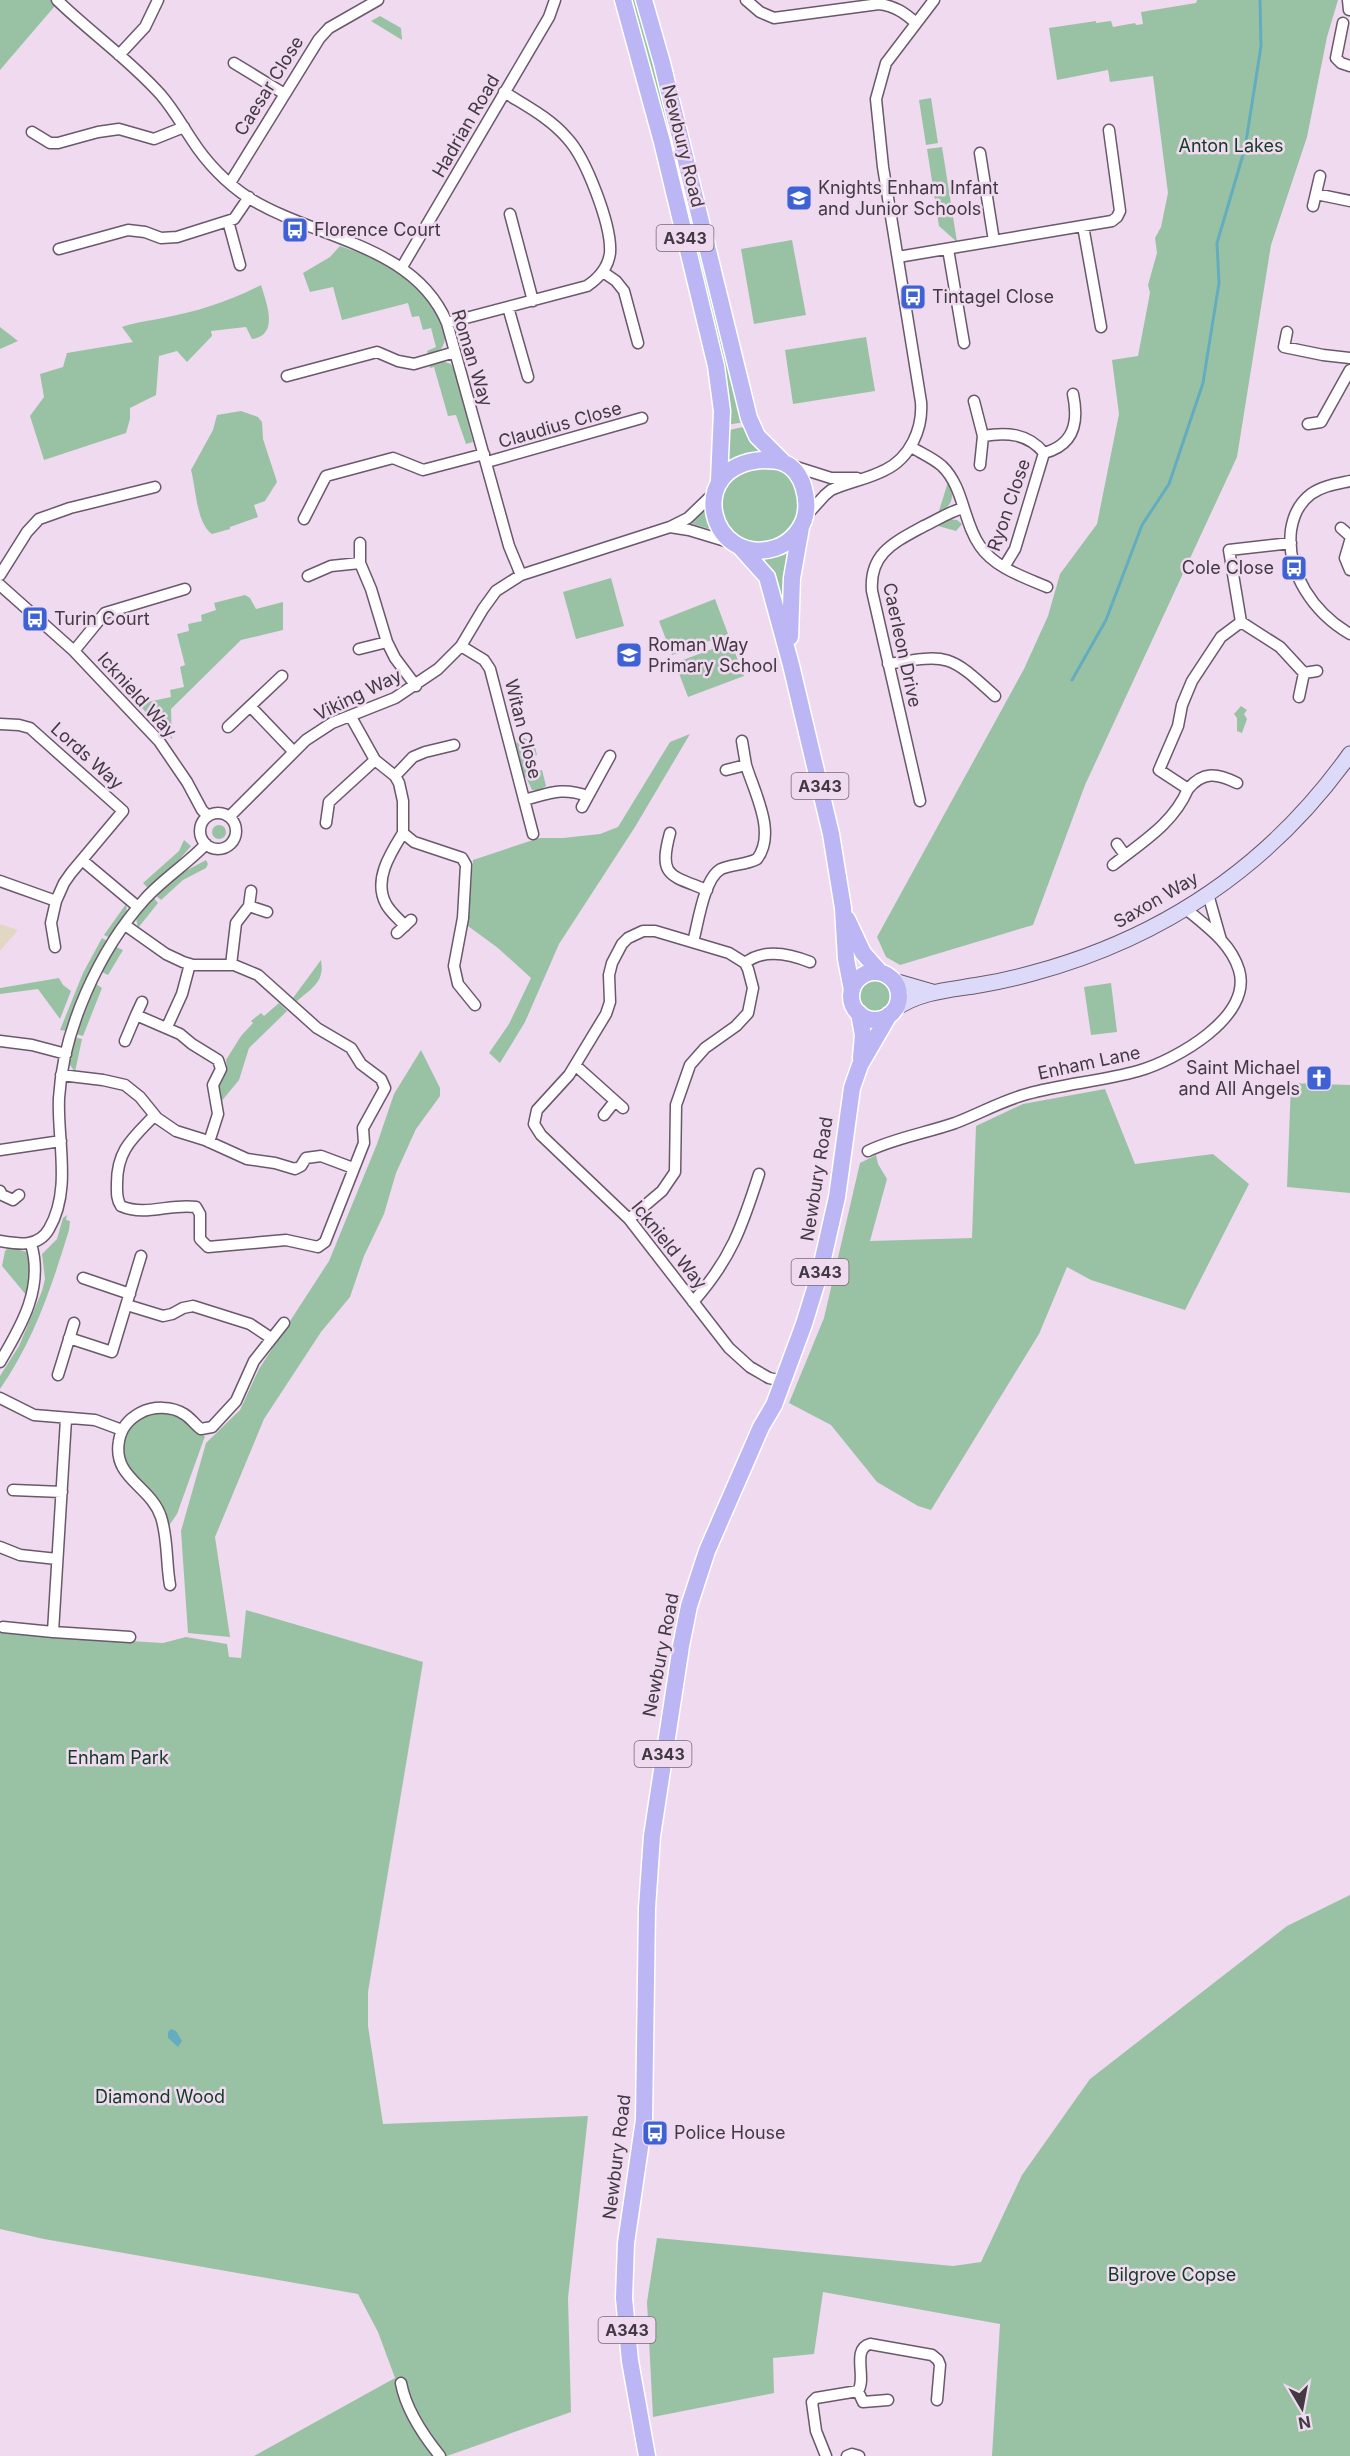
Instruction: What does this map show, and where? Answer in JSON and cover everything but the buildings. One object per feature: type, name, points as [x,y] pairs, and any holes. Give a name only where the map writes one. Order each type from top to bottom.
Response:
[{"type":"main road","name":"Newbury Road","points":[[623,0],[662,142],[716,366],[722,411],[716,487]]},
{"type":"main road","name":"Newbury Road","points":[[644,0],[662,63],[749,418],[757,436],[786,464]]},
{"type":"main road","points":[[716,487],[730,470],[746,462],[762,460],[786,464]]},
{"type":"main road","name":"A343","points":[[786,464],[803,485],[806,499],[790,599],[791,665]]},
{"type":"main road","name":"A343","points":[[716,487],[713,509],[716,519],[726,537],[738,546],[767,577],[791,665],[831,834],[843,908],[843,932],[853,1002],[859,1013]]},
{"type":"main road","points":[[738,546],[761,550],[777,547],[790,539],[803,522]]},
{"type":"main road","name":"A343","points":[[843,908],[863,953],[879,972],[886,974],[894,981]]},
{"type":"main road","points":[[852,990],[860,977],[879,972]]},
{"type":"main road","points":[[859,1013],[876,1020],[893,1011],[898,994],[894,981]]},
{"type":"main road","name":"Newbury Road","points":[[860,1065],[893,1011]]},
{"type":"main road","name":"Newbury Road","points":[[647,2456],[630,2361],[624,2298],[626,2243],[644,2120],[647,1908],[657,1795],[681,1646],[697,1577],[737,1480],[761,1427],[774,1405],[812,1299],[826,1248],[840,1178],[848,1103],[860,1065],[863,1035],[859,1013]]},
{"type":"street","name":"Roman Way","points":[[57,0],[161,95],[208,162],[230,183],[249,197],[283,216],[383,256],[402,267],[430,293],[447,323],[510,546],[521,575]]},
{"type":"street","points":[[119,55],[145,27],[158,0]]},
{"type":"street","name":"Caesar Close","points":[[230,183],[309,51],[328,28],[378,0]]},
{"type":"street","name":"Hadrian Road","points":[[402,267],[549,17],[555,0]]},
{"type":"street","points":[[746,0],[760,12],[774,18],[879,4],[889,5],[907,14],[916,23]]},
{"type":"street","points":[[803,522],[825,495],[886,470],[910,447],[917,434],[922,413],[879,141],[877,90],[886,63],[934,0]]},
{"type":"street","points":[[1343,23],[1336,58],[1341,63],[1350,66]]},
{"type":"street","points":[[234,63],[284,93]]},
{"type":"street","points":[[447,323],[587,286],[603,272],[610,253],[594,186],[585,163],[567,137],[550,122],[504,92]]},
{"type":"street","points":[[32,132],[50,143],[58,143],[111,129],[119,129],[154,139],[163,138],[184,128]]},
{"type":"street","points":[[898,257],[1112,221],[1119,214],[1109,130]]},
{"type":"street","points":[[980,153],[994,241]]},
{"type":"street","points":[[1312,206],[1320,176]]},
{"type":"street","points":[[1316,194],[1350,201]]},
{"type":"street","points":[[59,249],[128,230],[138,230],[168,239],[228,221],[238,215],[249,197]]},
{"type":"street","points":[[510,214],[534,301]]},
{"type":"street","points":[[228,221],[240,265]]},
{"type":"street","points":[[1083,226],[1101,327]]},
{"type":"street","points":[[948,249],[964,343]]},
{"type":"street","points":[[603,272],[616,281],[624,291],[638,343]]},
{"type":"street","points":[[508,307],[528,377]]},
{"type":"street","points":[[1287,332],[1284,347],[1350,358]]},
{"type":"street","points":[[287,376],[377,352],[398,361],[414,364],[455,352]]},
{"type":"street","points":[[1321,422],[1350,370]]},
{"type":"street","name":"Ryon Close","points":[[1044,453],[1058,449],[1070,435],[1076,413],[1073,394]]},
{"type":"street","points":[[974,401],[983,436],[980,465]]},
{"type":"street","name":"Claudius Close","points":[[303,519],[326,476],[393,458],[423,470],[485,458],[642,418]]},
{"type":"street","points":[[1308,424],[1321,422]]},
{"type":"street","points":[[1321,422],[1328,432]]},
{"type":"street","name":"Ryon Close","points":[[983,436],[1008,434],[1020,436],[1044,453]]},
{"type":"street","points":[[910,447],[946,470],[980,547],[1004,567],[1047,587]]},
{"type":"street","name":"Ryon Close","points":[[1004,567],[1014,549],[1044,453]]},
{"type":"street","points":[[786,464],[831,478],[866,477]]},
{"type":"street","points":[[1350,481],[1326,486],[1304,501],[1295,515],[1291,543],[1294,565],[1307,593],[1325,616],[1350,633]]},
{"type":"street","points":[[0,575],[27,532],[39,519],[70,508],[155,487]]},
{"type":"street","points":[[521,575],[565,563],[670,527],[688,518],[716,487]]},
{"type":"street","name":"Caerleon Drive","points":[[920,801],[872,591],[873,567],[892,544],[963,508]]},
{"type":"street","points":[[670,527],[689,530],[738,546]]},
{"type":"street","points":[[1341,528],[1350,536]]},
{"type":"street","points":[[1350,541],[1345,558],[1350,570]]},
{"type":"street","points":[[360,543],[360,563],[371,589],[387,642],[395,658],[416,686]]},
{"type":"street","points":[[1291,543],[1229,550],[1241,622],[1280,647],[1304,673]]},
{"type":"street","points":[[308,576],[331,566],[360,563]]},
{"type":"street","name":"Viking Way","points":[[230,817],[292,751],[332,723],[395,698],[438,669],[461,646],[496,591],[521,575]]},
{"type":"street","name":"Icknield Way","points":[[0,585],[74,651],[159,741],[208,816]]},
{"type":"street","points":[[74,651],[105,613],[184,589]]},
{"type":"street","points":[[1188,789],[1154,769],[1178,726],[1182,705],[1192,681],[1221,637],[1241,622]]},
{"type":"street","points":[[359,649],[387,642]]},
{"type":"street","name":"Witan Close","points":[[461,646],[484,660],[490,669],[533,834]]},
{"type":"street","points":[[888,664],[932,657],[951,661],[967,670],[995,696]]},
{"type":"street","points":[[1304,673],[1317,671]]},
{"type":"street","points":[[1299,697],[1304,673]]},
{"type":"street","points":[[228,728],[282,676]]},
{"type":"street","points":[[250,706],[292,751]]},
{"type":"street","points":[[351,717],[375,760],[395,776],[403,801],[403,833],[393,850],[380,882],[386,905],[404,926]]},
{"type":"street","name":"Lords Way","points":[[0,724],[20,725],[30,729],[123,811],[64,883],[56,901],[51,923],[55,947]]},
{"type":"street","points":[[693,942],[707,890],[714,876],[720,870],[752,862],[763,851],[764,823],[746,765],[742,741]]},
{"type":"street","points":[[395,776],[413,757],[454,745]]},
{"type":"street","name":"Saxon Way","points":[[893,1011],[912,999],[932,992],[989,984],[1064,964],[1140,935],[1186,909],[1247,865],[1279,837],[1318,795],[1350,754]]},
{"type":"street","points":[[582,807],[610,756]]},
{"type":"street","points":[[327,823],[329,802],[375,760]]},
{"type":"street","points":[[726,770],[746,765]]},
{"type":"street","points":[[1113,865],[1169,821],[1188,789],[1198,779],[1210,774],[1221,775],[1237,783]]},
{"type":"street","points":[[524,800],[563,790],[571,790],[588,796]]},
{"type":"street","points":[[219,813],[230,817],[236,830],[232,843],[219,849],[206,844],[201,838],[200,830],[208,816],[219,813]]},
{"type":"street","points":[[403,833],[414,842],[462,858],[466,865],[463,918],[454,966],[458,984],[475,1005]]},
{"type":"street","points":[[670,833],[664,856],[667,870],[671,875],[707,890]]},
{"type":"street","points":[[0,1241],[31,1244],[48,1232],[54,1216],[63,1165],[59,1101],[62,1075],[73,1028],[89,987],[138,907],[206,844]]},
{"type":"street","points":[[1117,844],[1125,855]]},
{"type":"street","points":[[82,860],[138,907]]},
{"type":"street","points":[[0,881],[56,901]]},
{"type":"street","points":[[231,965],[236,923],[249,906],[251,891]]},
{"type":"street","name":"Enham Lane","points":[[1208,894],[1221,940]]},
{"type":"street","points":[[249,906],[267,912]]},
{"type":"street","name":"Enham Lane","points":[[868,1151],[958,1122],[1028,1094],[1138,1071],[1179,1053],[1216,1026],[1237,1002],[1242,985],[1239,968],[1221,940],[1186,909]]},
{"type":"street","points":[[125,925],[166,954],[190,964],[231,965],[249,970],[262,978],[321,1031],[349,1046],[361,1064],[383,1082],[385,1090],[363,1128],[364,1142],[323,1245],[312,1246],[286,1240],[208,1247],[200,1239],[200,1214],[196,1207],[177,1206],[150,1211],[123,1207],[117,1201],[117,1166],[120,1157],[130,1142],[154,1116]]},
{"type":"street","points":[[604,1115],[619,1105],[575,1065],[608,1009],[610,969],[614,957],[624,942],[633,935],[649,931],[729,953],[745,963],[753,988],[748,1012],[736,1026],[710,1043],[690,1065],[676,1105],[675,1172],[657,1196],[629,1219]]},
{"type":"street","points":[[745,963],[754,956],[772,952],[810,962]]},
{"type":"street","points":[[167,1027],[182,994],[190,964]]},
{"type":"street","name":"Saxon Way","points":[[894,981],[932,992]]},
{"type":"street","points":[[125,1041],[142,1002]]},
{"type":"street","points":[[136,1015],[167,1027],[220,1062],[220,1070],[213,1087],[218,1118],[209,1142]]},
{"type":"street","points":[[0,1041],[24,1043],[66,1054]]},
{"type":"street","name":"Icknield Way","points":[[575,1065],[563,1083],[543,1101],[535,1113],[534,1121],[541,1136],[629,1219],[729,1348],[741,1360],[769,1378],[783,1382]]},
{"type":"street","points":[[62,1075],[124,1085],[140,1097],[154,1116],[176,1131],[245,1158],[275,1162],[293,1169],[301,1166],[306,1158],[317,1155],[353,1168]]},
{"type":"street","points":[[0,1150],[61,1141]]},
{"type":"street","points":[[693,1302],[714,1279],[727,1258],[738,1236],[759,1174]]},
{"type":"street","points":[[0,1191],[2,1195],[13,1200],[20,1195]]},
{"type":"street","points":[[0,1362],[21,1322],[34,1286],[36,1271],[31,1244]]},
{"type":"street","points":[[69,1338],[112,1352],[141,1256]]},
{"type":"street","points":[[83,1278],[163,1316],[193,1306],[250,1324],[271,1338]]},
{"type":"street","points":[[58,1375],[74,1323]]},
{"type":"street","points":[[170,1585],[159,1512],[146,1494],[125,1474],[119,1461],[118,1447],[122,1430],[136,1415],[145,1410],[159,1408],[183,1413],[201,1429],[212,1427],[236,1401],[254,1361],[284,1323]]},
{"type":"street","points":[[0,1398],[34,1415],[95,1420],[122,1430]]},
{"type":"street","points":[[53,1632],[66,1419]]},
{"type":"street","points":[[13,1490],[62,1492]]},
{"type":"street","points":[[0,1547],[20,1555],[57,1559]]},
{"type":"street","points":[[3,1627],[130,1637]]},
{"type":"street","points":[[858,2391],[861,2386],[862,2347],[870,2344],[932,2355],[938,2360],[938,2400]]},
{"type":"street","points":[[401,2383],[404,2398],[425,2438],[440,2456]]},
{"type":"street","points":[[858,2391],[863,2402],[888,2400]]},
{"type":"street","points":[[826,2456],[816,2431],[812,2402],[816,2398],[858,2391]]},
{"type":"street","points":[[847,2456],[852,2454],[859,2456]]},
{"type":"shaded area","points":[[0,924],[18,930],[0,951]]},
{"type":"green space","points":[[0,0],[60,0],[0,70]]},
{"type":"green space","points":[[629,0],[639,0],[745,422],[726,425]]},
{"type":"green space","name":"Anton Lakes","points":[[1197,0],[1338,0],[1327,37],[1307,137],[1271,245],[1237,457],[1085,785],[1033,925],[900,965],[886,957],[877,937],[1024,669],[1048,616],[1060,574],[1097,524],[1119,414],[1112,360],[1138,356],[1150,293],[1148,285],[1157,253],[1155,238],[1161,227],[1168,193],[1153,76],[1110,82],[1108,70],[1057,80],[1049,28],[1096,21],[1096,23],[1111,21],[1113,27],[1143,24],[1141,12],[1196,3]]},
{"type":"green space","points":[[380,16],[401,28],[402,40],[371,21]]},
{"type":"green space","points":[[931,98],[938,143],[926,145],[919,100]]},
{"type":"green space","points":[[942,147],[957,242],[939,226],[927,149]]},
{"type":"green space","points":[[792,240],[806,315],[754,324],[741,249]]},
{"type":"green space","points":[[340,246],[386,265],[413,283],[434,308],[444,330],[445,340],[441,349],[428,355],[427,351],[436,347],[431,328],[423,330],[419,316],[412,317],[408,303],[342,320],[333,287],[310,292],[303,273],[330,257]]},
{"type":"green space","points":[[261,285],[269,317],[266,331],[261,336],[252,339],[246,327],[211,331],[212,336],[187,362],[177,351],[159,356],[156,395],[130,408],[126,433],[44,460],[30,416],[44,397],[40,374],[63,367],[67,353],[133,342],[122,327],[201,309],[226,301]]},
{"type":"green space","points":[[0,327],[18,341],[0,349]]},
{"type":"green space","points":[[866,337],[875,391],[793,404],[785,350]]},
{"type":"green space","points":[[439,360],[451,364],[455,372],[473,442],[466,444],[456,415],[448,416],[434,367],[430,368],[429,363]]},
{"type":"green space","points":[[241,411],[258,417],[262,422],[263,439],[277,482],[265,501],[254,505],[258,517],[212,534],[203,522],[200,513],[191,470],[213,430],[217,415]]},
{"type":"green space","points":[[748,426],[765,452],[746,454],[723,467],[729,430]]},
{"type":"green space","points":[[743,467],[780,468],[789,475],[800,500],[798,514],[792,527],[781,536],[768,542],[754,543],[741,538],[723,519],[722,488]]},
{"type":"green space","points":[[948,482],[952,492],[951,501],[947,508],[938,514]]},
{"type":"green space","points":[[708,507],[714,530],[692,524]]},
{"type":"green space","points":[[947,519],[957,520],[962,524],[956,531],[938,526],[937,524]]},
{"type":"green space","points":[[792,544],[783,602],[782,602],[758,556]]},
{"type":"green space","points":[[611,578],[624,626],[576,639],[563,592]]},
{"type":"green space","points":[[245,595],[250,598],[256,609],[283,602],[283,630],[241,640],[171,709],[172,739],[138,704],[171,697],[170,690],[184,687],[180,667],[185,665],[177,634],[189,631],[188,624],[202,621],[201,615],[216,610],[214,603]]},
{"type":"green space","points":[[715,599],[728,634],[672,655],[659,621]]},
{"type":"green space","points":[[731,642],[744,676],[688,697],[675,663]]},
{"type":"green space","points":[[1241,706],[1247,710],[1244,714],[1247,719],[1242,733],[1237,731],[1237,718],[1234,714]]},
{"type":"green space","points":[[690,734],[635,827],[559,944],[525,1022],[500,1063],[489,1053],[509,1024],[531,978],[498,948],[468,926],[473,860],[539,838],[600,834],[618,827],[670,742]]},
{"type":"green space","points":[[524,738],[534,743],[537,755],[530,757],[534,772],[542,770],[546,786],[540,790],[532,790],[526,777],[524,778],[516,743]]},
{"type":"green space","points":[[216,825],[222,825],[226,832],[222,839],[216,839],[212,835],[212,829]]},
{"type":"green space","points":[[184,840],[191,846],[149,889],[143,883],[179,851]]},
{"type":"green space","points":[[206,860],[208,864],[206,868],[183,880],[161,900],[155,895],[180,874]]},
{"type":"green space","points":[[153,897],[158,903],[138,928],[136,918]]},
{"type":"green space","points":[[126,904],[127,913],[110,938],[104,935]]},
{"type":"green space","points":[[102,938],[109,942],[67,1031],[60,1030],[83,973]]},
{"type":"green space","points":[[116,947],[123,950],[108,975],[102,972]]},
{"type":"green space","points":[[321,960],[322,968],[319,979],[297,1001],[293,998]]},
{"type":"green space","points":[[59,978],[63,985],[71,991],[60,1019],[38,989],[0,994],[0,988]]},
{"type":"green space","points":[[874,979],[886,984],[891,996],[886,1008],[874,1013],[862,1008],[857,996],[862,984]]},
{"type":"green space","points":[[1111,983],[1117,1032],[1091,1035],[1084,987]]},
{"type":"green space","points":[[96,984],[102,988],[83,1036],[76,1034]]},
{"type":"green space","points":[[279,1003],[287,1011],[249,1048],[239,1080],[220,1103],[217,1089],[227,1070],[226,1060],[241,1036],[253,1023],[251,1021],[261,1013],[264,1016]]},
{"type":"green space","points":[[74,1037],[82,1039],[75,1072],[68,1062]]},
{"type":"green space","points":[[421,1050],[440,1088],[440,1096],[416,1129],[396,1173],[384,1214],[364,1256],[350,1297],[321,1332],[264,1419],[215,1537],[230,1637],[188,1633],[181,1531],[206,1443],[240,1410],[259,1369],[329,1261],[377,1144],[394,1094]]},
{"type":"green space","points":[[1291,1083],[1350,1085],[1350,1193],[1287,1187]]},
{"type":"green space","points":[[1105,1089],[1135,1164],[1213,1154],[1249,1184],[1185,1310],[1091,1280],[1067,1267],[1039,1334],[931,1510],[918,1506],[877,1482],[831,1425],[789,1403],[824,1318],[860,1163],[876,1155],[878,1164],[887,1179],[870,1241],[972,1238],[976,1126],[1023,1104]]},
{"type":"green space","points":[[67,1215],[66,1220],[70,1221],[69,1230],[49,1292],[23,1351],[0,1389],[0,1376],[19,1346],[42,1291],[45,1279],[42,1254],[57,1239],[63,1218]]},
{"type":"green space","points":[[9,1247],[27,1252],[31,1264],[27,1296],[2,1266],[5,1251]]},
{"type":"green space","points":[[151,1412],[175,1414],[205,1436],[177,1514],[168,1527],[155,1496],[133,1476],[123,1460],[124,1436],[132,1423]]},
{"type":"green space","points":[[246,1610],[423,1662],[368,1992],[368,2026],[383,2124],[588,2116],[568,2298],[571,2412],[447,2456],[254,2456],[395,2378],[378,2332],[358,2294],[44,2239],[0,2229],[0,1631],[14,1634],[163,1643],[186,1637],[227,1644],[229,1657],[241,1658]]},
{"type":"green space","name":"Bilgrove Copse","points":[[1350,1895],[1350,2456],[992,2456],[1000,2324],[823,2292],[814,2354],[773,2358],[774,2393],[653,2417],[647,2302],[657,2238],[953,2266],[981,2262],[1022,2175],[1090,2079],[1287,1926]]},
{"type":"water","points":[[171,2029],[176,2031],[182,2041],[178,2047],[168,2038],[168,2032]]},
{"type":"waterway","points":[[1072,680],[1106,620],[1142,525],[1169,484],[1203,383],[1219,283],[1217,243],[1245,148],[1261,46],[1260,0]]},
{"type":"place","name":"Knights Enham Infant and Junior Schools","points":[[799,198]]},
{"type":"place","name":"Florence Court","points":[[295,230]]},
{"type":"place","name":"Tintagel Close","points":[[913,297]]},
{"type":"place","name":"Cole Close","points":[[1294,568]]},
{"type":"place","name":"Turin Court","points":[[35,619]]},
{"type":"place","name":"Roman Way Primary School","points":[[629,655]]},
{"type":"place","name":"Saint Michael and All Angels","points":[[1319,1078]]},
{"type":"place","name":"Police House","points":[[655,2133]]},
{"type":"park label","name":"Enham Park","points":[[118,1758]]},
{"type":"park label","name":"Diamond Wood","points":[[160,2097]]}]
